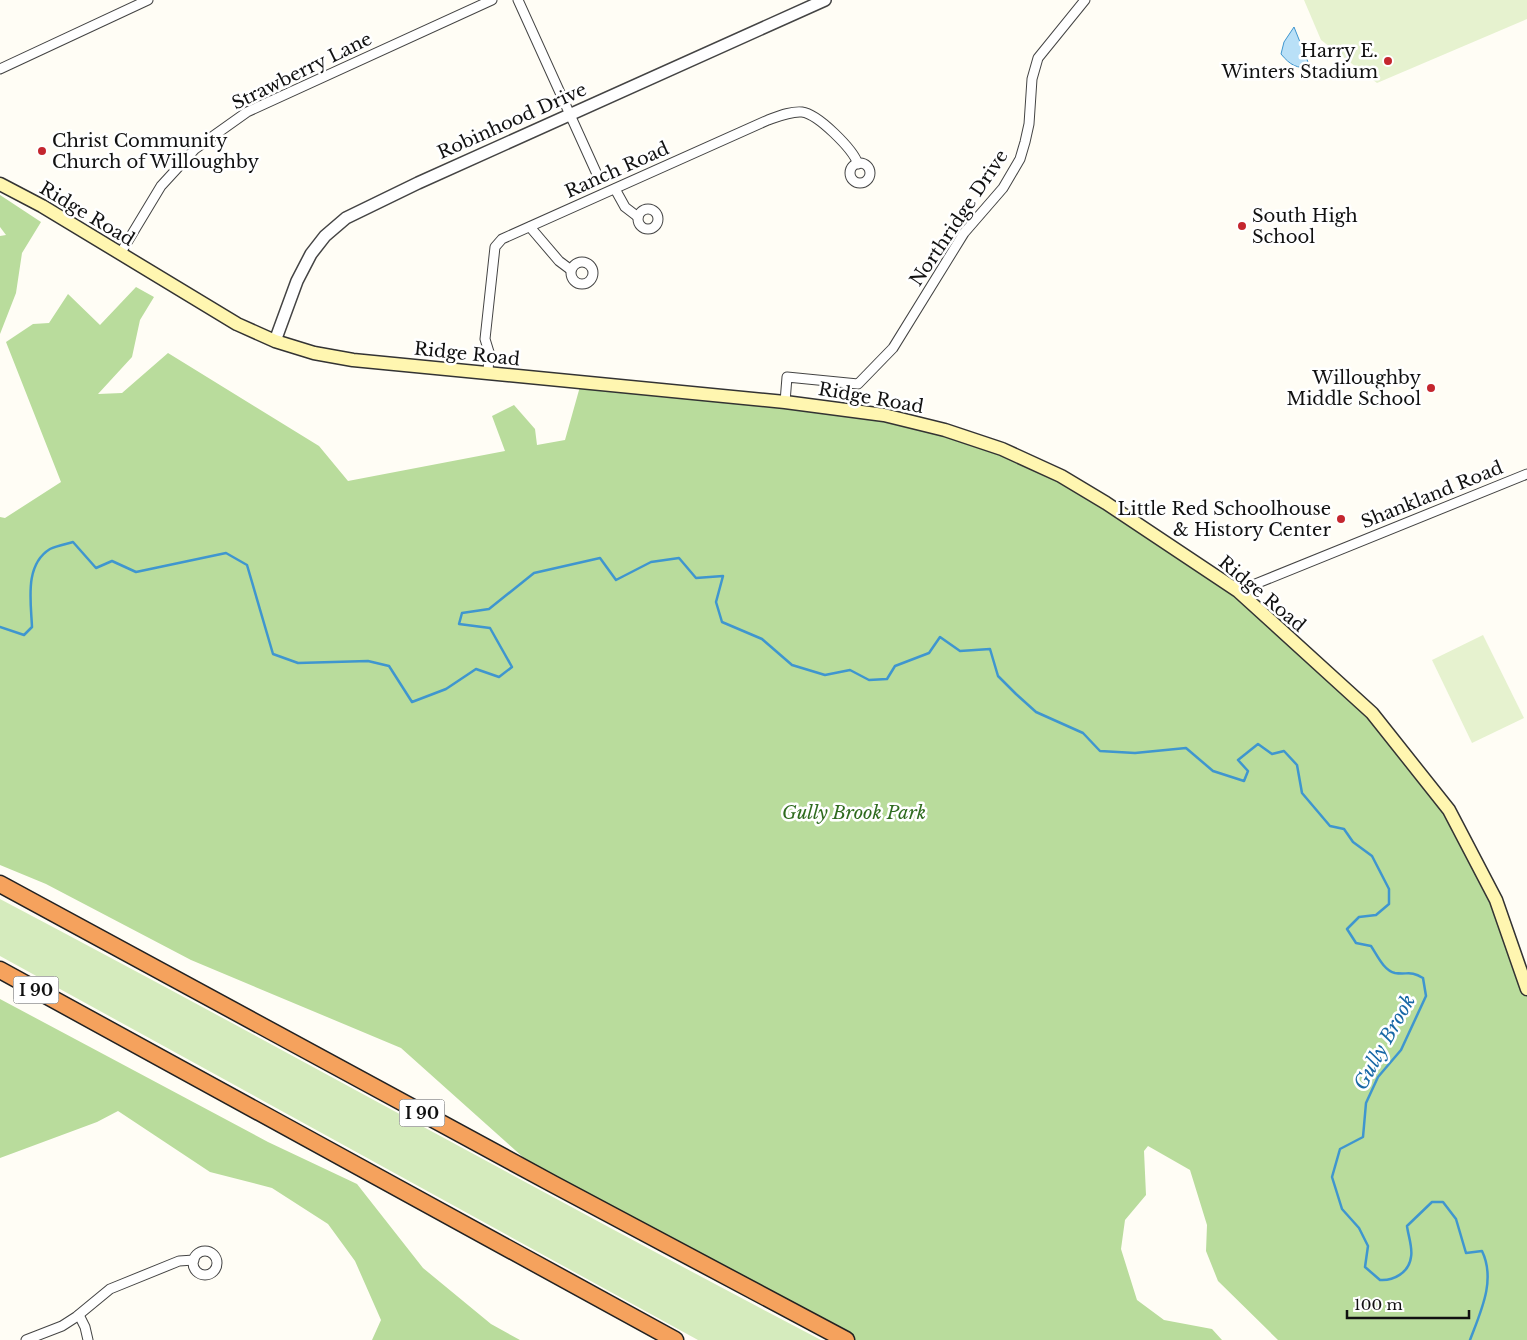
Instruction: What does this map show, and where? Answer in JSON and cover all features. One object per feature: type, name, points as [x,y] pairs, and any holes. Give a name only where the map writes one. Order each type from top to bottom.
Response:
[{"type":"highway","name":"I 90","points":[[0,884],[561,1189],[846,1340]]},
{"type":"highway","name":"I 90","points":[[0,970],[675,1340]]},
{"type":"main road","name":"Ridge Road","points":[[0,184],[42,206],[237,324],[275,341],[314,353],[353,360],[785,402],[908,420],[1002,449],[1061,476],[1106,503],[1238,592],[1372,713],[1449,810],[1496,900],[1527,988]]},
{"type":"street","points":[[0,69],[148,0]]},
{"type":"street","name":"Strawberry Lane","points":[[120,254],[161,186],[194,148],[240,117],[492,0]]},
{"type":"street","points":[[518,0],[568,115],[596,172]]},
{"type":"street","name":"Robinhood Drive","points":[[275,341],[297,281],[312,254],[325,236],[346,218],[568,115],[825,0]]},
{"type":"street","name":"Northridge Drive","points":[[785,402],[787,377],[858,384],[893,348],[944,262],[964,233],[1003,188],[1020,159],[1030,124],[1032,79],[1038,58],[1085,0]]},
{"type":"street","name":"Ranch Road","points":[[488,374],[488,352],[485,339],[495,247],[502,239],[768,120],[794,112],[805,112],[819,120],[846,145],[856,158],[858,164]]},
{"type":"street","points":[[615,189],[625,207],[638,217]]},
{"type":"street","points":[[530,227],[559,261],[571,270]]},
{"type":"street","name":"Shankland Road","points":[[1238,592],[1527,474]]},
{"type":"street","points":[[26,1340],[62,1326],[79,1315],[110,1289],[179,1261],[194,1260]]},
{"type":"street","points":[[79,1315],[85,1327],[88,1340]]},
{"type":"green space","name":"Harry E. Winters Stadium","points":[[1304,0],[1527,0],[1527,19],[1377,83],[1321,40]]},
{"type":"green space","points":[[0,195],[41,222],[22,253],[16,293],[0,334],[0,236],[6,235],[0,227]]},
{"type":"green space","name":"Gully Brook Park","points":[[136,287],[154,297],[140,320],[132,357],[98,394],[122,393],[168,353],[319,446],[348,481],[505,451],[492,416],[514,405],[535,429],[537,445],[565,440],[581,383],[908,420],[1061,476],[1238,591],[1372,713],[1449,810],[1496,900],[1527,989],[1527,1340],[1278,1340],[1218,1281],[1206,1251],[1207,1225],[1190,1170],[1148,1146],[1144,1151],[1146,1195],[1125,1220],[1121,1249],[1137,1300],[1164,1320],[1212,1329],[1222,1340],[846,1340],[553,1184],[401,1048],[191,960],[46,884],[0,865],[0,517],[5,518],[61,482],[6,342],[33,324],[49,323],[68,294],[100,325]]},
{"type":"green space","points":[[1483,635],[1524,718],[1472,743],[1432,660]]},
{"type":"green space","points":[[0,899],[821,1340],[698,1340],[0,956]]},
{"type":"green space","points":[[0,999],[268,1142],[357,1184],[423,1268],[491,1324],[520,1340],[372,1340],[381,1320],[355,1261],[328,1224],[272,1188],[210,1172],[118,1111],[97,1122],[0,1158]]},
{"type":"water","points":[[1294,27],[1310,67],[1294,65],[1281,54],[1284,42]]},
{"type":"waterway","name":"Gully Brook","points":[[0,627],[24,635],[32,627],[30,596],[33,574],[36,564],[42,556],[55,547],[73,542],[96,568],[112,561],[136,572],[226,553],[247,565],[273,654],[298,663],[368,661],[389,666],[412,702],[446,689],[476,669],[499,677],[512,667],[490,628],[459,624],[462,613],[489,609],[534,573],[600,558],[616,580],[651,562],[679,558],[696,578],[723,576],[716,602],[722,622],[762,639],[792,665],[825,675],[850,670],[869,680],[887,679],[895,666],[929,653],[940,637],[960,651],[990,649],[998,676],[1016,694],[1036,712],[1083,733],[1100,751],[1135,753],[1186,748],[1213,771],[1244,781],[1248,771],[1238,760],[1258,744],[1272,754],[1284,751],[1297,765],[1302,793],[1330,826],[1344,829],[1353,842],[1372,856],[1389,889],[1389,904],[1376,915],[1359,917],[1347,929],[1356,943],[1371,946],[1381,962],[1391,972],[1412,973],[1423,978],[1426,996],[1401,1050],[1378,1077],[1366,1103],[1363,1137],[1340,1149],[1332,1177],[1342,1209],[1359,1228],[1368,1246],[1365,1267],[1380,1280],[1385,1280],[1400,1275],[1410,1263],[1411,1250],[1407,1226],[1432,1202],[1443,1202],[1456,1219],[1466,1253],[1482,1251],[1486,1262],[1488,1273],[1485,1296],[1470,1340]]},
{"type":"place","name":"Harry E. Winters Stadium","points":[[1388,61]]},
{"type":"place","name":"Christ Community Church of Willoughby","points":[[42,151]]},
{"type":"place","name":"South High School","points":[[1242,226]]},
{"type":"place","name":"Willoughby Middle School","points":[[1431,388]]},
{"type":"place","name":"Little Red Schoolhouse & History Center","points":[[1341,519]]}]
